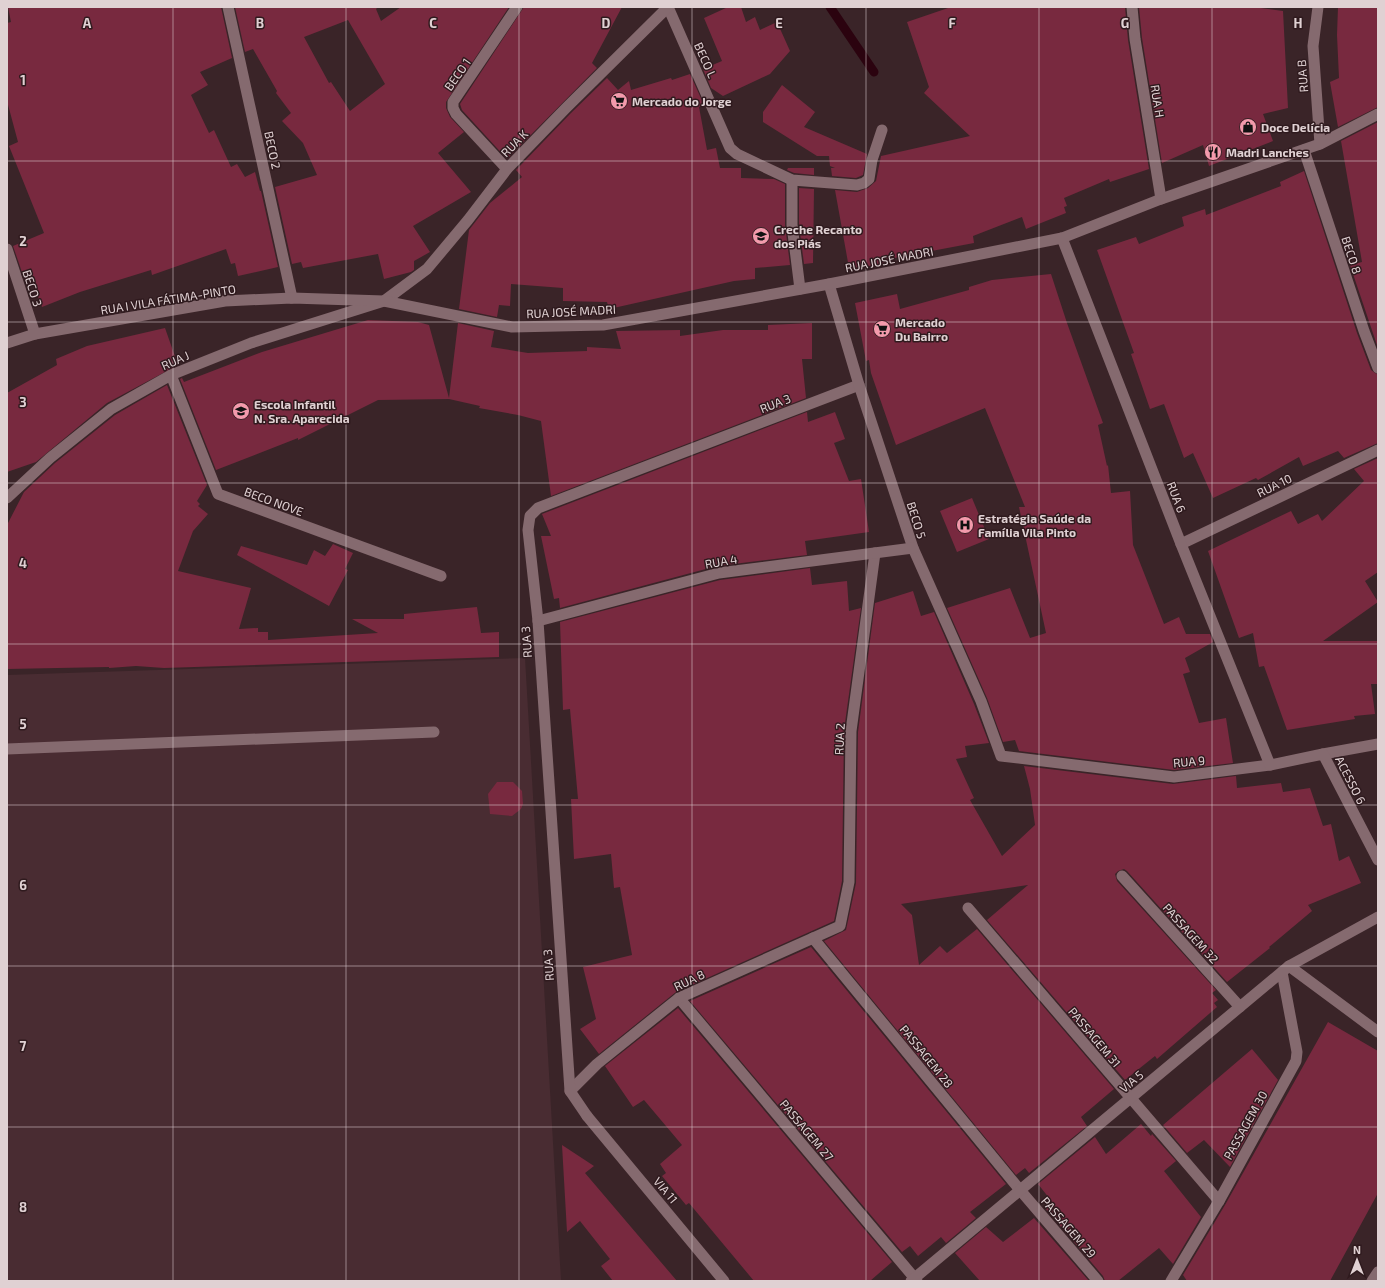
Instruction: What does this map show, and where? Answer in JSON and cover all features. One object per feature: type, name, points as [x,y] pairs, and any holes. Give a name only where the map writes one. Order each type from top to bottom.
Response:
[{"type":"street","name":"BECO 2","points":[[228,7],[292,298]]},
{"type":"street","name":"BECO 1","points":[[507,169],[456,114],[453,108],[453,102],[516,7]]},
{"type":"street","name":"RUA K","points":[[384,301],[427,269],[468,220],[507,169],[668,7]]},
{"type":"street","name":"BECO L","points":[[668,7],[730,148],[737,154],[792,180],[857,185],[864,183],[869,179],[872,160],[882,130]]},
{"type":"street","name":"RUA H","points":[[1132,7],[1135,39],[1161,199]]},
{"type":"street","name":"RUA B","points":[[1318,7],[1313,46],[1320,144]]},
{"type":"street","name":"RUA JOSÉ MADRI","points":[[384,301],[512,327],[602,325],[829,284],[1062,238],[1161,199],[1320,144],[1378,114]]},
{"type":"street","name":"BECO 8","points":[[1304,150],[1361,323],[1378,368]]},
{"type":"street","points":[[792,180],[792,225],[800,289]]},
{"type":"street","name":"RUA 6","points":[[1062,238],[1181,544],[1270,764]]},
{"type":"street","name":"BECO 3","points":[[7,249],[35,334]]},
{"type":"street","name":"BECO 5","points":[[829,284],[859,385],[913,548],[980,701],[1001,756]]},
{"type":"street","name":"RUA I VILA FÁTIMA-PINTO","points":[[7,343],[35,334],[224,301],[292,298],[384,301]]},
{"type":"street","name":"RUA J","points":[[7,498],[50,458],[111,409],[171,375],[251,343],[384,301]]},
{"type":"street","name":"BECO NOVE","points":[[171,375],[218,494],[441,576]]},
{"type":"street","name":"RUA 3","points":[[570,1091],[538,621],[528,530],[530,516],[538,508],[859,385]]},
{"type":"street","name":"RUA 10","points":[[1181,544],[1378,450]]},
{"type":"street","name":"RUA 4","points":[[538,621],[719,573],[913,548]]},
{"type":"street","name":"RUA 2","points":[[840,926],[849,882],[851,730],[875,553]]},
{"type":"street","points":[[7,748],[434,732]]},
{"type":"street","name":"RUA 9","points":[[1001,756],[1174,777],[1270,764],[1378,744]]},
{"type":"street","name":"ACESSO 6","points":[[1324,754],[1378,860]]},
{"type":"street","name":"PASSAGEM 32","points":[[1122,876],[1240,1007]]},
{"type":"street","name":"PASSAGEM 31","points":[[968,908],[1219,1201]]},
{"type":"street","name":"VIA 5","points":[[914,1280],[1286,969],[1378,917]]},
{"type":"street","name":"RUA 8","points":[[570,1091],[598,1064],[679,998],[840,926]]},
{"type":"street","name":"PASSAGEM 28","points":[[813,938],[1020,1190]]},
{"type":"street","points":[[1286,969],[1378,1032]]},
{"type":"street","name":"PASSAGEM 30","points":[[1171,1281],[1219,1201],[1297,1057],[1286,969]]},
{"type":"street","name":"PASSAGEM 27","points":[[679,998],[914,1280]]},
{"type":"street","name":"VIA 11","points":[[570,1091],[587,1116],[724,1281]]},
{"type":"street","name":"PASSAGEM 29","points":[[1020,1190],[1098,1281]]},
{"type":"street","points":[[1372,1281],[1378,1272]]},
{"type":"shaded area","points":[[525,658],[561,1281],[7,1281],[7,675]]},
{"type":"building","points":[[8,7],[221,7],[232,58],[200,72],[208,85],[191,95],[209,133],[214,130],[231,167],[237,164],[245,177],[255,172],[261,191],[278,267],[238,276],[235,263],[231,264],[226,249],[152,275],[151,270],[80,292],[42,307],[31,279],[25,281],[13,246],[44,233],[9,146],[18,142],[7,101],[7,23],[11,22]]},
{"type":"building","points":[[235,7],[378,7],[376,9],[381,21],[401,7],[509,7],[446,102],[446,108],[450,117],[464,132],[438,153],[471,192],[413,226],[430,252],[414,261],[414,270],[384,279],[378,254],[303,268],[301,262],[292,264],[275,187],[317,175],[303,143],[282,121],[291,113],[276,93],[277,91],[253,49],[245,52]],"holes":[[[348,20],[385,84],[350,111],[331,82],[329,83],[304,37]]]},
{"type":"building","points":[[524,7],[622,7],[592,63],[597,68],[507,159],[462,110],[460,104]]},
{"type":"building","points":[[728,7],[741,7],[746,22],[755,17],[760,30],[777,22],[790,51],[770,74],[723,96],[711,88],[703,69],[722,61],[704,18]]},
{"type":"building","points":[[951,7],[1125,7],[1128,40],[1149,169],[1110,182],[1109,179],[1064,198],[1067,206],[1064,207],[1066,213],[1026,229],[1022,217],[973,236],[974,243],[889,259],[890,264],[849,268],[835,190],[857,192],[868,188],[876,181],[881,156],[970,136],[924,93],[929,87],[907,22]]},
{"type":"building","points":[[1139,7],[1253,7],[1283,11],[1288,108],[1263,114],[1273,141],[1209,166],[1203,145],[1162,163],[1142,38]]},
{"type":"building","points":[[1338,7],[1378,7],[1378,107],[1338,127],[1330,82],[1339,78],[1337,35]]},
{"type":"building","points":[[690,74],[704,105],[699,107],[707,150],[716,148],[720,168],[741,168],[741,178],[774,179],[785,184],[785,225],[790,265],[755,268],[755,279],[734,281],[609,309],[607,302],[563,301],[563,288],[511,284],[510,306],[499,305],[497,317],[459,309],[469,230],[490,203],[522,177],[516,170],[571,113],[607,78],[618,90],[629,81],[631,90]]},
{"type":"building","points":[[782,85],[815,112],[804,127],[867,154],[863,175],[856,178],[832,176],[831,168],[835,168],[830,166],[829,156],[817,156],[763,122],[763,112]]},
{"type":"building","points":[[1378,122],[1378,348],[1350,265],[1362,262],[1341,141]]},
{"type":"building","points":[[788,168],[814,168],[814,175],[794,173],[787,170]]},
{"type":"building","points":[[1304,171],[1357,333],[1371,370],[1378,375],[1378,443],[1344,458],[1338,451],[1303,466],[1299,457],[1258,480],[1256,478],[1213,498],[1193,453],[1184,458],[1164,404],[1150,409],[1131,354],[1134,353],[1097,250],[1136,237],[1139,244],[1184,226],[1182,217],[1205,209],[1206,215],[1281,186],[1280,182]]},
{"type":"building","points":[[799,188],[814,189],[813,263],[804,264],[799,225]]},
{"type":"building","points":[[1051,274],[1103,423],[1098,425],[1107,466],[1108,465],[1111,493],[1130,491],[1133,545],[1164,624],[1179,617],[1186,634],[1210,634],[1213,642],[1185,658],[1190,672],[1183,674],[1199,723],[1226,718],[1233,763],[1174,770],[1019,751],[1015,740],[1003,742],[987,698],[947,608],[1010,588],[1030,638],[1046,633],[1019,507],[1025,507],[985,408],[896,445],[871,373],[869,360],[866,361],[855,303],[897,294],[900,309],[969,290],[969,287],[992,280]]},
{"type":"building","points":[[368,320],[418,322],[429,325],[449,398],[458,323],[494,331],[491,347],[528,353],[587,351],[587,347],[621,349],[616,331],[680,330],[680,336],[723,330],[768,330],[768,325],[812,323],[812,359],[802,359],[806,398],[551,496],[541,421],[479,408],[480,406],[449,399],[378,400],[298,440],[298,438],[216,470],[180,379],[182,378],[184,382],[262,352]]},
{"type":"building","points":[[165,328],[178,365],[107,403],[36,462],[7,472],[7,393],[57,365],[56,359],[87,346]]},
{"type":"building","points":[[167,385],[207,485],[197,501],[200,504],[198,506],[208,514],[193,531],[178,571],[251,588],[239,629],[258,628],[258,632],[268,632],[268,640],[378,633],[352,619],[404,619],[404,614],[477,607],[481,633],[499,632],[499,657],[164,668],[136,666],[109,668],[7,669],[7,525],[24,492],[55,463],[115,415]]},
{"type":"building","points":[[807,412],[808,422],[835,412],[845,439],[834,443],[849,481],[861,479],[869,532],[805,541],[807,555],[717,566],[560,608],[559,598],[554,599],[541,536],[551,536],[542,514]]},
{"type":"building","points":[[1378,458],[1378,572],[1365,581],[1378,602],[1323,641],[1378,641],[1378,684],[1371,684],[1375,714],[1354,716],[1355,719],[1287,730],[1264,666],[1259,667],[1253,633],[1239,638],[1208,551],[1291,511],[1298,524],[1318,514],[1322,521],[1364,481],[1354,469]]},
{"type":"building","name":"Estratégia Saúde da Família Vila Pinto","points":[[972,498],[989,539],[957,552],[940,511]]},
{"type":"building","points":[[333,544],[353,553],[345,569],[348,570],[329,606],[237,555],[241,546],[307,565],[314,550],[325,556]]},
{"type":"building","points":[[810,568],[812,585],[847,581],[849,611],[861,608],[844,730],[842,881],[834,921],[676,992],[599,1054],[580,1029],[596,1019],[583,967],[632,955],[620,887],[614,888],[611,854],[574,859],[571,799],[578,799],[570,709],[563,710],[560,622],[720,580]]},
{"type":"building","points":[[913,591],[921,616],[934,612],[974,704],[989,743],[965,746],[967,757],[956,759],[974,798],[970,800],[1002,856],[1035,825],[1030,789],[1024,766],[1173,784],[1236,776],[1237,788],[1281,783],[1283,792],[1310,788],[1323,826],[1331,824],[1339,861],[1349,856],[1361,883],[1308,905],[1312,911],[1269,947],[1270,948],[1227,982],[1127,871],[1124,869],[1118,871],[1115,874],[1117,881],[1216,990],[1212,993],[1218,1000],[1214,1003],[1217,1007],[1157,1059],[1155,1056],[1125,1080],[987,920],[1028,885],[901,904],[912,915],[919,965],[940,946],[947,953],[977,929],[1114,1089],[1081,1117],[1087,1126],[1029,1173],[1025,1168],[1016,1175],[824,941],[846,930],[856,883],[858,732],[875,603]]},
{"type":"building","points":[[497,782],[513,782],[522,791],[523,804],[521,809],[512,816],[490,814],[488,794]]},
{"type":"building","points":[[811,947],[1006,1184],[970,1212],[976,1218],[946,1243],[941,1237],[918,1256],[910,1246],[902,1252],[690,1001]]},
{"type":"building","points":[[678,1008],[892,1262],[870,1281],[754,1281],[689,1203],[686,1205],[662,1176],[666,1173],[660,1164],[682,1145],[644,1100],[633,1107],[605,1066]]},
{"type":"building","points":[[1328,1022],[1378,1051],[1378,1193],[1330,1281],[1187,1281],[1183,1275],[1225,1205]]},
{"type":"building","points":[[1252,1049],[1278,1080],[1230,1167],[1204,1140],[1187,1153],[1163,1125]]},
{"type":"building","points":[[1141,1124],[1176,1161],[1164,1171],[1201,1217],[1173,1264],[1159,1248],[1118,1281],[1105,1281],[1103,1276],[1046,1209],[1053,1203],[1038,1184],[1095,1137],[1106,1154]]},
{"type":"building","points":[[562,1145],[594,1166],[585,1173],[677,1281],[613,1281],[601,1266],[610,1259],[580,1221],[567,1232]]},
{"type":"building","points":[[1034,1218],[1089,1281],[980,1281],[955,1253],[986,1227],[1003,1242]]},
{"type":"waterway","points":[[830,7],[874,72]]},
{"type":"place","name":"Mercado do Jorge","points":[[619,101]]},
{"type":"place","name":"Doce Delícia","points":[[1248,127]]},
{"type":"place","name":"Madri Lanches","points":[[1213,152]]},
{"type":"place","name":"Creche Recanto dos Piás","points":[[761,236]]},
{"type":"place","name":"Mercado Du Bairro","points":[[882,329]]},
{"type":"place","name":"Escola Infantil N. Sra. Aparecida","points":[[241,411]]},
{"type":"place","name":"Estratégia Saúde da Família Vila Pinto","points":[[965,525]]}]
